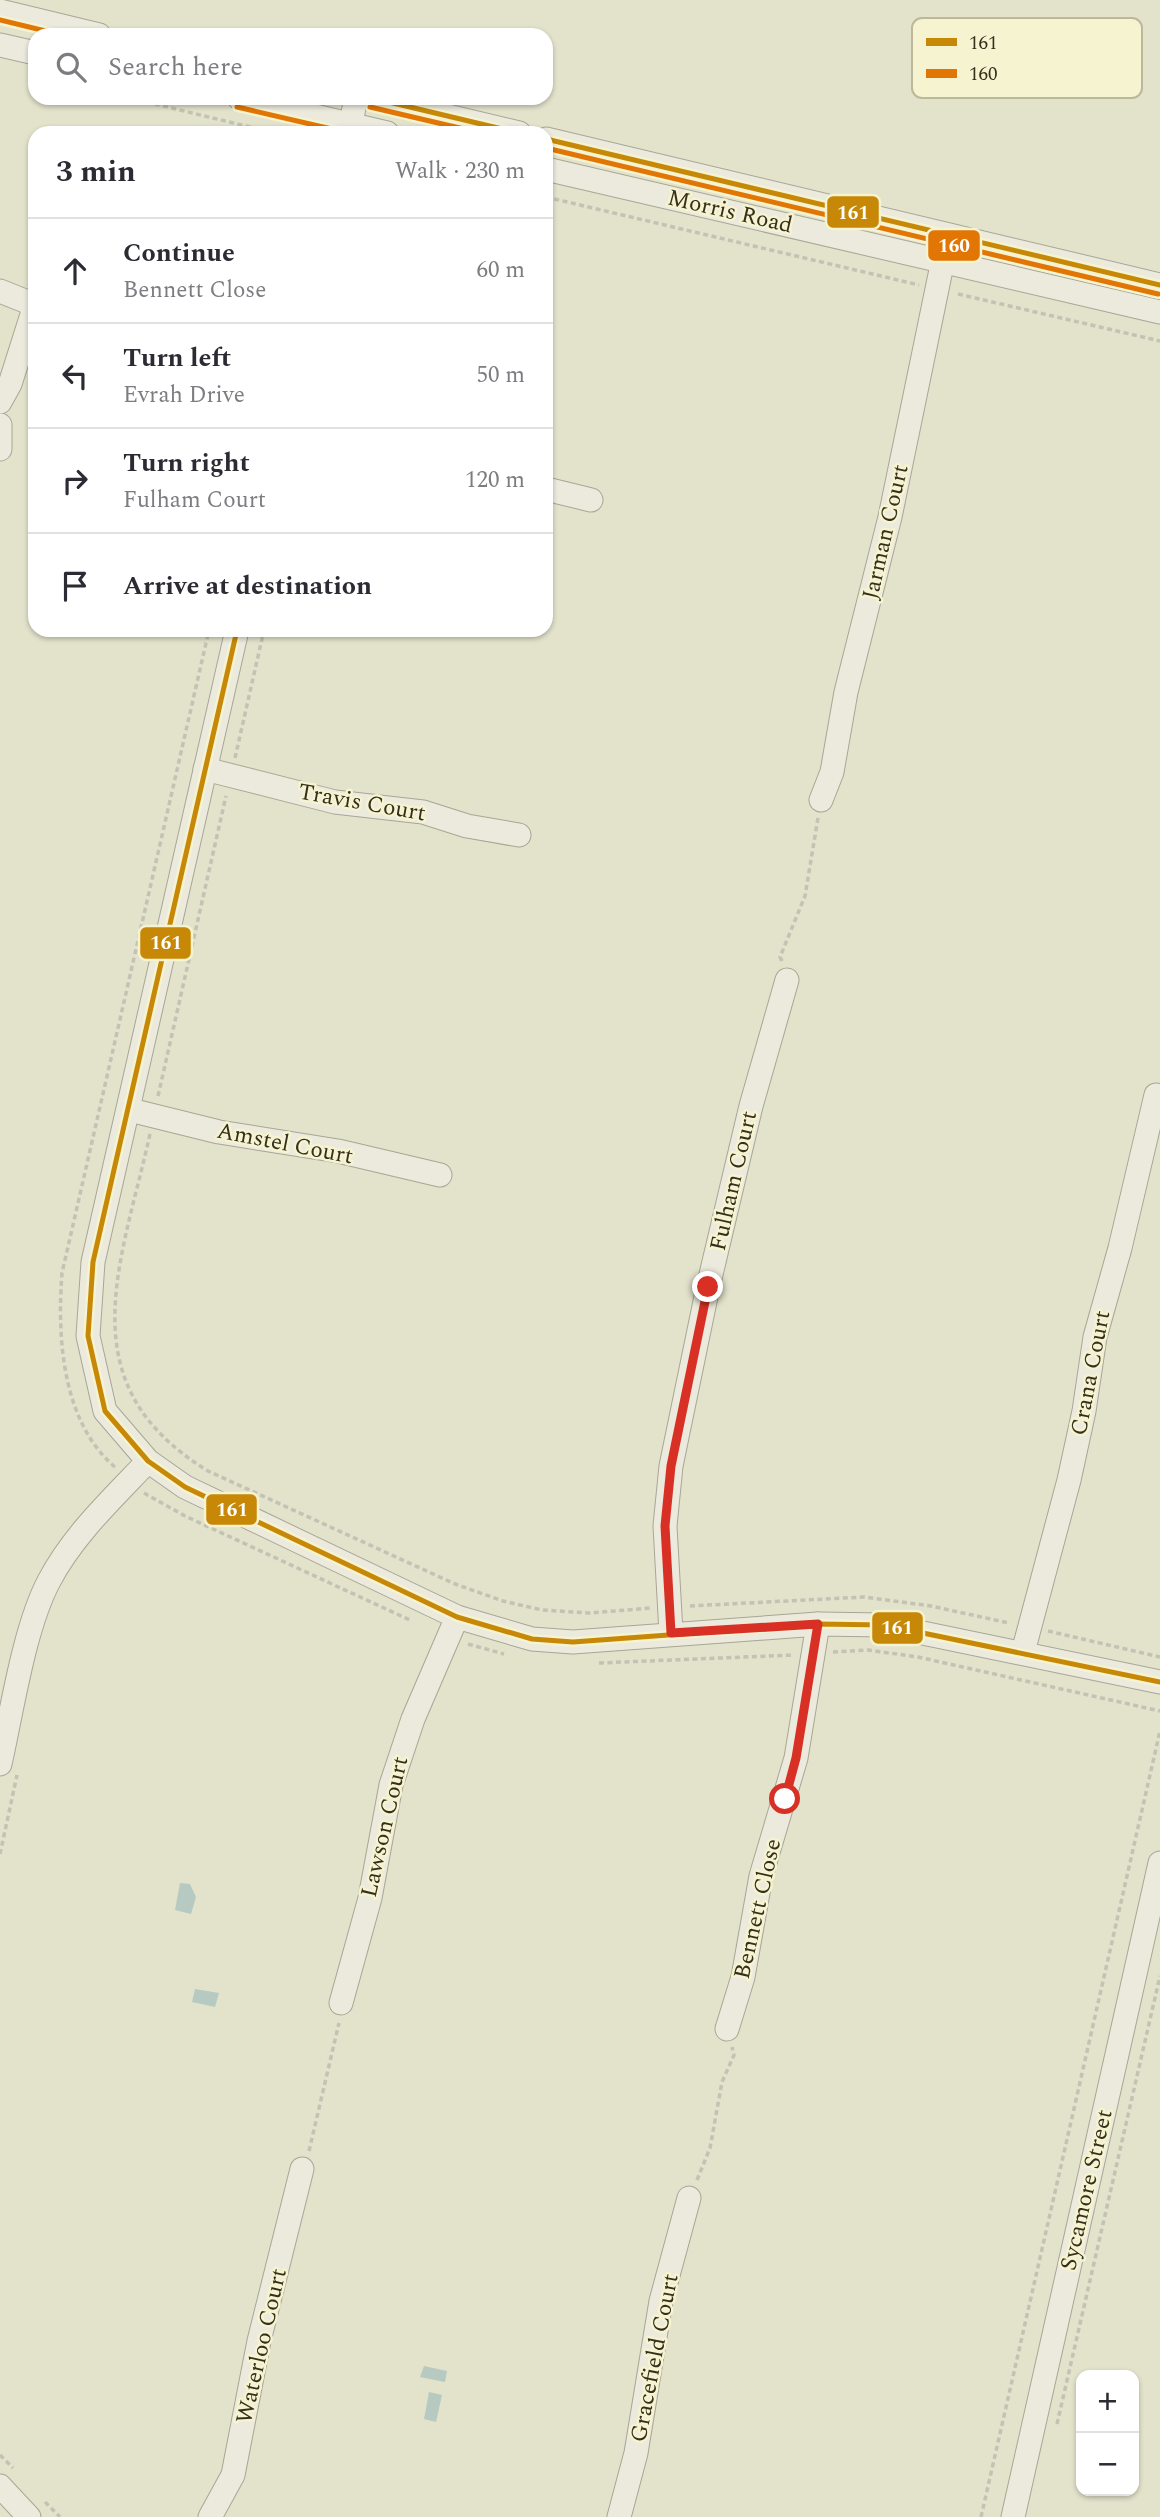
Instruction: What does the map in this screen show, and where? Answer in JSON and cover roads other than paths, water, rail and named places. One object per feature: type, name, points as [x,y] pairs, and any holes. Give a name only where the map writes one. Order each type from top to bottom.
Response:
[{"type":"street","points":[[0,11],[70,28]]},
{"type":"street","points":[[0,46],[28,52]]},
{"type":"street","points":[[264,105],[339,126]]},
{"type":"street","points":[[351,126],[355,105]]},
{"type":"street","points":[[401,105],[490,126]]},
{"type":"street","name":"Morris Road","points":[[553,141],[1160,285]]},
{"type":"street","name":"Morris Road","points":[[553,171],[1160,312]]},
{"type":"street","name":"Jarman Court","points":[[821,800],[832,772],[846,692],[890,517],[943,260]]},
{"type":"street","points":[[0,291],[28,302]]},
{"type":"street","points":[[0,402],[10,384],[28,327]]},
{"type":"street","points":[[0,425],[0,449]]},
{"type":"street","points":[[553,491],[591,500]]},
{"type":"street","points":[[235,637],[130,1110],[93,1262],[88,1336],[106,1411],[148,1461],[186,1487],[453,1627],[498,1631],[553,1641],[818,1624],[884,1625],[1160,1682]]},
{"type":"street","name":"Travis Court","points":[[205,769],[335,802],[423,811],[467,825],[519,835]]},
{"type":"street","name":"Fulham Court","points":[[671,1633],[665,1526],[671,1466],[708,1287],[751,1106],[787,980]]},
{"type":"street","name":"Crana Court","points":[[1023,1652],[1069,1480],[1084,1410],[1095,1337],[1121,1248],[1156,1095]]},
{"type":"street","name":"Amstel Court","points":[[130,1110],[219,1132],[338,1152],[440,1175]]},
{"type":"street","points":[[9,1769],[27,1645],[48,1582],[82,1532],[138,1487],[148,1461]]},
{"type":"street","name":"Bennett Close","points":[[727,2029],[743,1977],[761,1876],[796,1758],[818,1624]]},
{"type":"street","name":"Lawson Court","points":[[341,2003],[370,1899],[391,1786],[413,1719],[453,1627]]},
{"type":"street","name":"Sycamore Street","points":[[1013,2517],[1160,1863]]},
{"type":"street","name":"Waterloo Court","points":[[211,2517],[233,2475],[259,2342],[302,2169]]},
{"type":"street","name":"Gracefield Court","points":[[619,2517],[636,2453],[661,2301],[689,2198]]},
{"type":"street","points":[[0,2486],[29,2517]]}]
